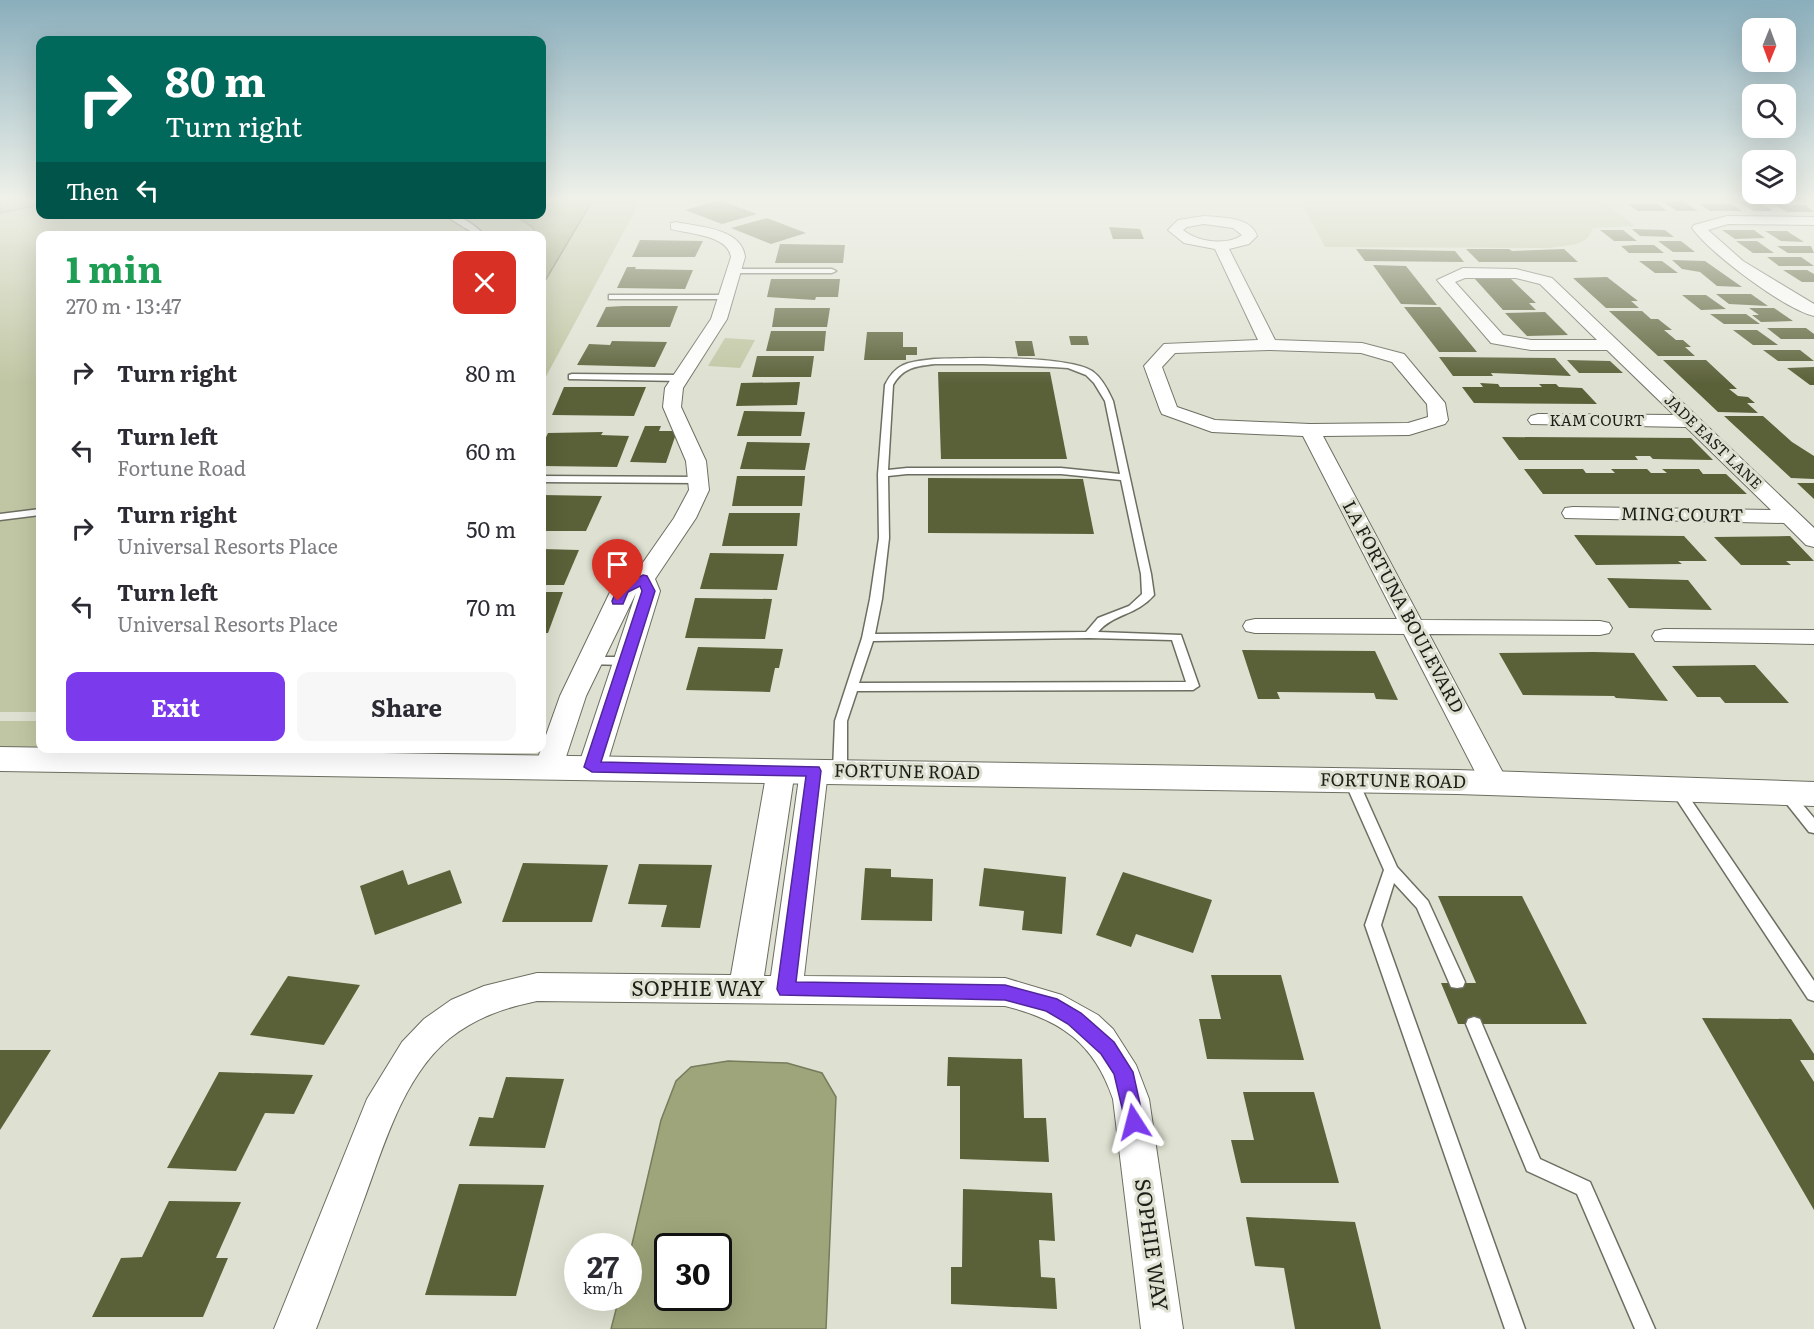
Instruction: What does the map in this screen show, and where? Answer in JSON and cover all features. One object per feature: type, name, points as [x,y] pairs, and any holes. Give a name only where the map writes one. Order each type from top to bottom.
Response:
[{"type":"street","points":[[549,766],[588,661],[627,612],[648,591],[643,579],[685,518],[699,489],[696,461],[672,407],[674,388],[720,319],[736,260]]},
{"type":"street","points":[[1227,260],[1269,345]]},
{"type":"street","points":[[1735,260],[1814,311]]},
{"type":"street","name":"JADE EAST LANE","points":[[1612,345],[1532,345],[1497,339],[1445,280],[1463,273],[1533,275],[1546,281],[1814,540]]},
{"type":"street","points":[[1269,345],[1362,348],[1398,358],[1436,403],[1438,420],[1409,429],[1310,430],[1212,426],[1169,410],[1153,366],[1170,348],[1269,345]]},
{"type":"street","name":"KAM COURT","points":[[1538,420],[1692,421]]},
{"type":"street","name":"LA FORTUNA BOULEVARD","points":[[1310,430],[1495,784]]},
{"type":"street","name":"MING COURT","points":[[1574,513],[1790,517]]},
{"type":"street","points":[[592,767],[626,661],[627,612]]},
{"type":"street","points":[[1255,626],[1600,628]]},
{"type":"street","points":[[1664,636],[1809,643]]},
{"type":"street","name":"FORTUNE ROAD","points":[[0,759],[1351,780],[1800,794]]},
{"type":"street","points":[[745,989],[812,771]]},
{"type":"street","points":[[786,989],[812,771]]},
{"type":"street","name":"SOPHIE WAY","points":[[295,1329],[382,1102],[406,1060],[438,1026],[477,1003],[537,987],[1005,993],[1051,1004],[1095,1034],[1124,1072],[1131,1100],[1162,1329]]},
{"type":"lane","points":[[734,271],[832,270]]},
{"type":"lane","points":[[612,297],[726,297]]},
{"type":"lane","points":[[812,771],[840,721],[868,638],[884,538],[883,474],[889,385],[895,373],[906,366],[934,363],[1024,363],[1068,366],[1089,371],[1100,382],[1109,401],[1146,574],[1148,595],[1133,608],[1102,620],[1089,635]]},
{"type":"lane","points":[[573,377],[681,378]]},
{"type":"lane","points":[[883,474],[907,471],[1061,471],[1125,477]]},
{"type":"lane","points":[[546,479],[698,480]]},
{"type":"lane","points":[[0,517],[36,512]]},
{"type":"lane","points":[[852,687],[1193,686],[1177,637],[1089,635],[868,638]]},
{"type":"lane","points":[[588,661],[626,661]]},
{"type":"lane","points":[[1351,780],[1391,870],[1423,905],[1457,982]]},
{"type":"lane","points":[[1678,791],[1814,994]]},
{"type":"lane","points":[[1800,794],[1814,828]]},
{"type":"lane","points":[[1391,870],[1373,925],[1515,1329]]},
{"type":"lane","points":[[1474,1024],[1533,1165],[1584,1188],[1645,1329]]},
{"type":"shaded area","points":[[0,260],[36,260],[36,712],[0,712]]},
{"type":"shaded area","points":[[546,260],[609,260],[546,377]]},
{"type":"shaded area","points":[[546,260],[557,260],[546,279]]},
{"type":"shaded area","points":[[725,338],[755,340],[740,368],[708,366]]},
{"type":"shaded area","points":[[0,721],[36,721],[36,748],[0,747]]},
{"type":"shaded area","points":[[728,1061],[787,1063],[822,1073],[836,1097],[826,1329],[611,1329],[616,1311],[642,1311],[642,1233],[635,1233],[661,1120],[676,1081],[691,1067]]},
{"type":"building","points":[[776,260],[843,260],[843,263],[775,263]]},
{"type":"building","points":[[1462,260],[1464,262],[1365,261]]},
{"type":"building","points":[[1477,260],[1576,260],[1578,262],[1479,262]]},
{"type":"building","points":[[1672,260],[1705,261],[1742,287],[1717,286],[1700,272],[1682,269]]},
{"type":"building","points":[[1771,260],[1805,260],[1814,266],[1779,266]]},
{"type":"building","points":[[1639,261],[1662,261],[1678,273],[1655,273]]},
{"type":"building","points":[[1373,265],[1406,266],[1437,305],[1401,304]]},
{"type":"building","points":[[627,267],[693,270],[685,289],[617,288]]},
{"type":"building","points":[[1783,270],[1807,270],[1814,274],[1814,282],[1802,282]]},
{"type":"building","points":[[1607,277],[1638,301],[1631,301],[1639,308],[1606,308],[1573,278]]},
{"type":"building","points":[[771,279],[840,279],[838,297],[816,297],[815,300],[767,297]]},
{"type":"building","points":[[1475,279],[1511,279],[1536,303],[1529,303],[1536,310],[1503,310]]},
{"type":"building","points":[[1716,294],[1751,294],[1768,306],[1729,304]]},
{"type":"building","points":[[1682,295],[1706,295],[1726,309],[1701,310]]},
{"type":"building","points":[[678,306],[670,327],[596,327],[606,307]]},
{"type":"building","points":[[1404,307],[1440,307],[1477,352],[1439,352]]},
{"type":"building","points":[[775,308],[830,308],[827,327],[772,327]]},
{"type":"building","points":[[1749,308],[1774,308],[1793,321],[1761,322],[1752,315],[1759,315]]},
{"type":"building","points":[[1609,311],[1642,311],[1651,319],[1658,319],[1672,330],[1664,330],[1676,340],[1683,340],[1691,347],[1685,347],[1695,356],[1658,356]]},
{"type":"building","points":[[1545,312],[1568,335],[1527,336],[1505,313]]},
{"type":"building","points":[[1710,314],[1746,314],[1760,324],[1724,324]]},
{"type":"building","points":[[1767,328],[1806,328],[1814,334],[1814,339],[1781,339]]},
{"type":"building","points":[[1733,330],[1757,330],[1778,345],[1753,345]]},
{"type":"building","points":[[771,331],[826,331],[824,351],[766,351]]},
{"type":"building","points":[[867,332],[903,332],[903,347],[917,347],[917,355],[906,355],[906,360],[864,360]]},
{"type":"building","points":[[1069,336],[1087,336],[1089,345],[1071,345]]},
{"type":"building","points":[[612,341],[667,342],[655,367],[577,365],[589,344],[610,345]]},
{"type":"building","points":[[1015,341],[1032,341],[1035,356],[1018,356]]},
{"type":"building","points":[[1763,350],[1800,350],[1814,361],[1778,361]]},
{"type":"building","points":[[757,356],[814,356],[811,377],[752,377]]},
{"type":"building","points":[[1439,357],[1555,358],[1571,376],[1491,373],[1493,376],[1453,376]]},
{"type":"building","points":[[1567,360],[1610,361],[1623,373],[1579,373]]},
{"type":"building","points":[[1663,360],[1706,360],[1737,389],[1729,389],[1738,396],[1748,397],[1755,403],[1747,403],[1758,413],[1718,412]]},
{"type":"building","points":[[1814,367],[1814,385],[1810,385],[1787,368]]},
{"type":"building","points":[[938,372],[1050,372],[1067,459],[941,459]]},
{"type":"building","points":[[800,382],[797,405],[736,406],[741,383]]},
{"type":"building","points":[[1480,383],[1498,384],[1500,387],[1542,387],[1539,384],[1556,384],[1559,387],[1582,388],[1597,404],[1474,403],[1462,387],[1483,387]]},
{"type":"building","points":[[564,387],[646,387],[634,416],[552,415]]},
{"type":"building","points":[[744,411],[805,412],[801,436],[737,436]]},
{"type":"building","points":[[1724,416],[1763,416],[1792,442],[1814,456],[1814,479],[1791,478]]},
{"type":"building","points":[[645,426],[661,426],[659,431],[677,431],[666,463],[630,462]]},
{"type":"building","points":[[603,432],[601,435],[629,436],[617,467],[546,466],[548,433]]},
{"type":"building","points":[[1502,437],[1691,438],[1713,460],[1653,459],[1650,456],[1635,456],[1638,460],[1519,460]]},
{"type":"building","points":[[747,442],[810,443],[805,470],[740,469]]},
{"type":"building","points":[[1524,469],[1583,469],[1586,473],[1615,473],[1611,469],[1647,469],[1651,473],[1667,473],[1662,469],[1699,469],[1703,474],[1726,474],[1747,494],[1543,494]]},
{"type":"building","points":[[737,476],[805,476],[802,506],[732,506]]},
{"type":"building","points":[[928,478],[1083,479],[1094,534],[928,533]]},
{"type":"building","points":[[1797,483],[1814,483],[1814,499]]},
{"type":"building","points":[[546,495],[602,496],[586,531],[546,531]]},
{"type":"building","points":[[729,513],[800,513],[797,546],[722,546]]},
{"type":"building","points":[[1574,535],[1684,536],[1707,561],[1678,561],[1682,564],[1596,565]]},
{"type":"building","points":[[1790,536],[1814,561],[1786,561],[1791,565],[1741,565],[1714,537]]},
{"type":"building","points":[[546,549],[579,550],[564,585],[546,585]]},
{"type":"building","points":[[710,553],[784,554],[777,590],[700,589]]},
{"type":"building","points":[[1607,578],[1688,580],[1712,610],[1629,608]]},
{"type":"building","points":[[546,592],[563,592],[548,633],[546,633]]},
{"type":"building","points":[[695,598],[772,599],[765,639],[685,638]]},
{"type":"building","points":[[698,647],[783,649],[779,668],[775,668],[770,692],[686,690]]},
{"type":"building","points":[[1242,650],[1375,651],[1398,700],[1376,699],[1374,693],[1277,692],[1280,699],[1258,699]]},
{"type":"building","points":[[1499,653],[1634,653],[1668,701],[1616,698],[1614,696],[1523,695]]},
{"type":"building","points":[[1755,665],[1789,703],[1725,703],[1720,697],[1697,697],[1672,666]]},
{"type":"building","points":[[523,863],[608,865],[592,922],[502,922]]},
{"type":"building","points":[[639,864],[712,865],[700,928],[661,927],[667,905],[628,904]]},
{"type":"building","points":[[865,868],[891,869],[891,877],[933,879],[932,921],[861,920]]},
{"type":"building","points":[[984,868],[1066,877],[1062,934],[1022,930],[1024,911],[979,906]]},
{"type":"building","points":[[403,870],[408,885],[450,870],[462,903],[375,935],[360,886]]},
{"type":"building","points":[[1123,872],[1212,900],[1193,953],[1136,934],[1131,947],[1096,935]]},
{"type":"building","points":[[1438,896],[1522,896],[1587,1024],[1458,1024],[1441,983],[1476,983]]},
{"type":"building","points":[[1211,975],[1281,975],[1304,1060],[1207,1059],[1199,1019],[1221,1019]]},
{"type":"building","points":[[288,976],[360,985],[324,1045],[250,1035]]},
{"type":"building","points":[[1702,1018],[1791,1019],[1814,1054],[1814,1060],[1800,1060],[1814,1082],[1814,1210]]},
{"type":"building","points":[[0,1050],[51,1050],[0,1130]]},
{"type":"building","points":[[948,1057],[1022,1059],[1024,1118],[1046,1118],[1049,1162],[960,1159],[960,1086],[947,1086]]},
{"type":"building","points":[[219,1072],[313,1075],[294,1114],[265,1113],[236,1171],[167,1168]]},
{"type":"building","points":[[506,1077],[564,1079],[545,1148],[469,1146],[479,1117],[493,1118]]},
{"type":"building","points":[[1243,1092],[1314,1092],[1339,1183],[1241,1183],[1231,1140],[1254,1140]]},
{"type":"building","points":[[459,1184],[544,1185],[516,1296],[425,1295]]},
{"type":"building","points":[[963,1189],[1052,1193],[1055,1241],[1039,1240],[1041,1277],[1055,1278],[1057,1309],[951,1304],[951,1267],[962,1267]]},
{"type":"building","points":[[169,1201],[241,1202],[216,1258],[228,1258],[203,1317],[92,1317],[121,1258],[142,1257]]},
{"type":"building","points":[[1246,1217],[1355,1222],[1381,1329],[1295,1329],[1284,1268],[1255,1266]]},
{"type":"route","points":[[618,601],[623,590],[643,579],[648,591],[592,767],[814,771],[786,989],[1005,993],[1051,1004],[1075,1018],[1108,1048],[1124,1072],[1134,1122]]}]
